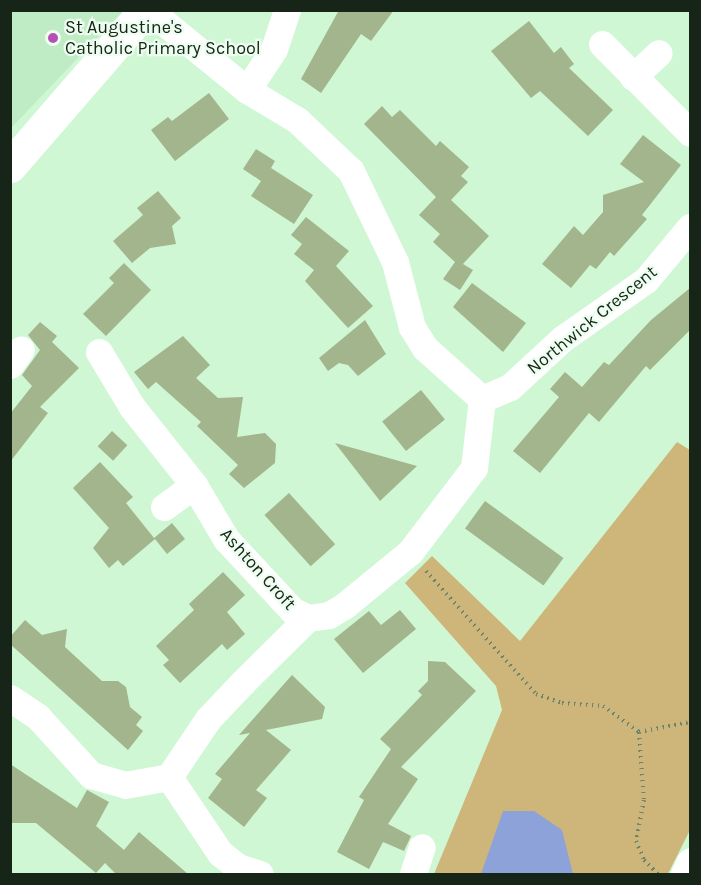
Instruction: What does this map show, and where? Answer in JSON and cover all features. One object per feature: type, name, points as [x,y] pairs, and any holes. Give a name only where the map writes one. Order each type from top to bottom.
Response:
[{"type":"street","points":[[10,166],[147,10],[247,90],[297,120],[351,171],[395,262],[412,327],[424,348],[482,399],[474,468],[410,552],[344,606],[329,615],[308,618],[208,719],[169,777],[125,785],[91,775],[38,717],[10,698]]},
{"type":"street","points":[[247,90],[274,49],[287,10]]},
{"type":"street","points":[[602,44],[690,133]]},
{"type":"street","points":[[633,77],[659,53]]},
{"type":"street","name":"Northwick Crescent","points":[[482,399],[510,387],[562,339],[646,280],[690,227]]},
{"type":"street","name":"Ashton Croft","points":[[99,352],[132,407],[194,484],[226,538],[292,610],[308,618]]},
{"type":"street","points":[[164,507],[194,484]]},
{"type":"street","points":[[169,777],[220,853],[238,867],[260,874]]},
{"type":"street","points":[[413,874],[422,847]]},
{"type":"street","points":[[684,874],[690,861]]},
{"type":"path","points":[[410,552],[536,694],[562,704],[603,706],[639,732],[690,722]]},
{"type":"path","points":[[639,732],[644,800],[636,841],[644,860],[658,874]]},
{"type":"shaded area","name":"St Augustine's Catholic Primary School","points":[[11,11],[123,11],[11,128]]},
{"type":"shaded area","points":[[677,442],[690,450],[690,830],[668,874],[434,874],[502,710],[496,686],[405,583],[432,556],[520,641]]},
{"type":"water","points":[[503,811],[534,811],[562,830],[573,874],[481,874]]},
{"type":"building","points":[[339,10],[394,10],[371,41],[361,34],[321,93],[301,79]]},
{"type":"building","points":[[529,21],[554,53],[561,47],[574,64],[569,68],[613,110],[588,136],[540,91],[531,98],[491,51]]},
{"type":"building","points":[[209,93],[229,119],[175,161],[151,130],[168,117],[172,121]]},
{"type":"building","points":[[382,106],[392,117],[400,110],[436,146],[440,141],[469,167],[461,176],[468,182],[451,200],[489,236],[463,264],[473,270],[460,290],[443,279],[455,262],[433,242],[440,234],[419,215],[436,197],[364,124]]},
{"type":"building","points":[[643,135],[681,165],[642,215],[647,219],[614,256],[610,252],[596,269],[590,265],[571,288],[542,264],[574,226],[583,235],[603,212],[603,195],[644,182],[620,164]]},
{"type":"building","points":[[256,149],[275,161],[271,168],[313,195],[294,224],[251,196],[261,181],[243,169]]},
{"type":"building","points":[[158,191],[181,218],[172,226],[176,244],[150,248],[132,263],[113,241],[143,215],[137,208]]},
{"type":"building","points":[[306,217],[349,251],[336,266],[373,306],[348,328],[305,281],[314,270],[294,254],[302,244],[291,235]]},
{"type":"building","points":[[124,263],[151,290],[106,336],[83,314],[114,283],[109,278]]},
{"type":"building","points":[[472,283],[526,323],[503,352],[453,307]]},
{"type":"building","points":[[690,288],[690,330],[650,370],[646,366],[599,422],[589,413],[540,473],[513,451],[559,397],[550,389],[565,372],[582,387],[604,362],[609,365],[651,320]]},
{"type":"building","points":[[365,320],[386,354],[358,376],[348,365],[339,363],[328,371],[319,358]]},
{"type":"building","points":[[40,322],[57,336],[52,342],[79,368],[40,407],[48,413],[10,462],[10,414],[32,386],[22,375],[40,350],[28,335]]},
{"type":"building","points":[[183,336],[210,365],[196,378],[218,398],[243,397],[237,437],[265,433],[276,444],[275,463],[244,488],[229,474],[238,465],[197,426],[201,422],[156,382],[148,389],[134,372]]},
{"type":"building","points":[[421,390],[445,420],[406,451],[382,421]]},
{"type":"building","points":[[112,431],[127,445],[113,461],[98,446]]},
{"type":"building","points":[[335,443],[417,466],[380,501]]},
{"type":"building","points":[[100,462],[133,497],[126,503],[154,538],[172,523],[185,539],[167,554],[155,539],[123,566],[118,560],[109,568],[93,548],[109,528],[73,488]]},
{"type":"building","points":[[289,493],[335,544],[311,566],[264,515]]},
{"type":"building","points":[[485,501],[563,558],[543,586],[465,529]]},
{"type":"building","points":[[223,572],[245,595],[227,612],[245,634],[227,650],[222,644],[180,683],[163,665],[169,660],[156,646],[194,610],[189,604]]},
{"type":"building","points":[[400,610],[416,629],[363,673],[334,639],[369,611],[381,625]]},
{"type":"building","points":[[25,620],[42,635],[67,629],[65,647],[102,681],[118,681],[126,687],[130,707],[142,717],[136,725],[143,731],[128,750],[10,644],[10,637]]},
{"type":"building","points":[[428,661],[445,662],[476,691],[401,767],[418,779],[388,824],[411,836],[404,851],[383,842],[369,869],[337,852],[364,800],[359,797],[391,749],[380,739],[422,695],[418,691],[428,681]]},
{"type":"building","points":[[292,675],[325,707],[322,719],[266,730],[291,750],[256,790],[267,798],[244,827],[208,798],[222,779],[215,774],[250,733],[239,735]]},
{"type":"building","points":[[10,764],[77,808],[87,790],[109,802],[96,826],[124,850],[139,832],[188,874],[116,874],[105,863],[96,873],[36,823],[10,823]]},
{"type":"place","name":"St Augustine's Catholic Primary School","points":[[53,38]]}]
